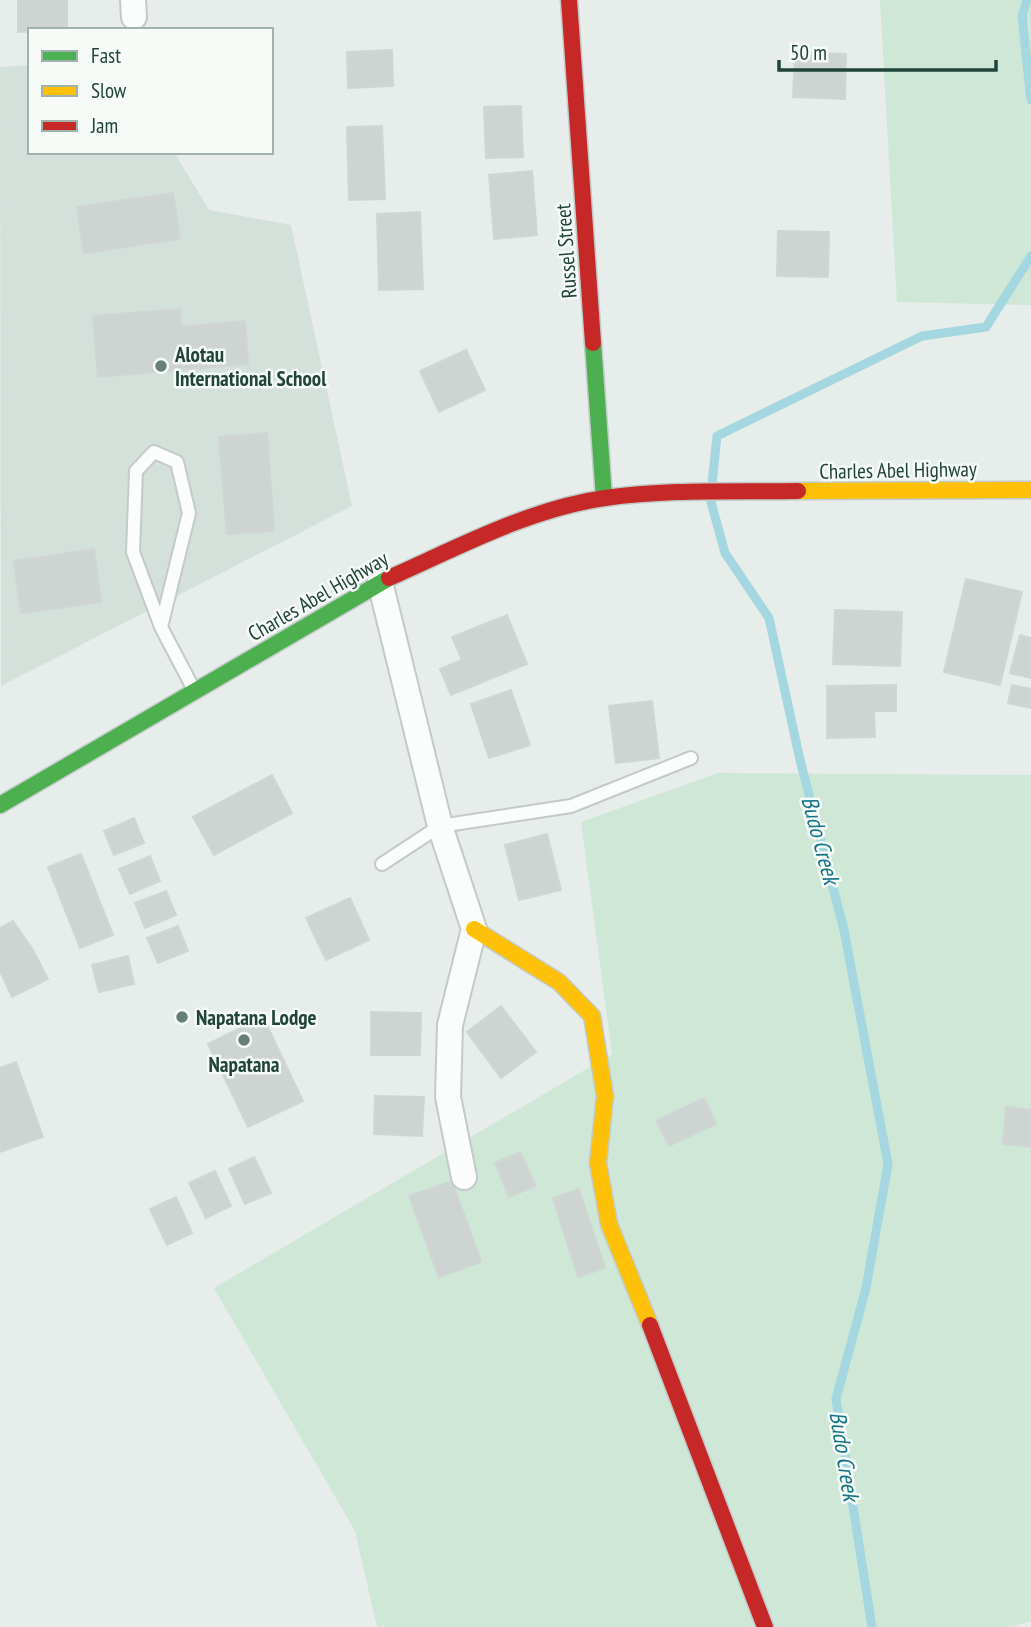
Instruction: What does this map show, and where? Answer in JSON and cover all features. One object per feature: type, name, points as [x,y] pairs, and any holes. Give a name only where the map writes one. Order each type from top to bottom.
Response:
[{"type":"street","name":"Russel Street","points":[[569,0],[604,498]]},
{"type":"street","name":"Charles Abel Highway","points":[[0,805],[380,582],[524,518],[604,498],[683,492],[1031,490]]},
{"type":"street","points":[[380,582],[440,826],[474,929],[450,1025],[448,1097],[464,1177]]},
{"type":"street","points":[[474,929],[559,982],[592,1016],[605,1097],[598,1163],[609,1224],[688,1418],[765,1627]]},
{"type":"lane","points":[[162,627],[188,513],[177,462],[154,452],[136,471],[134,552],[162,627],[195,691]]},
{"type":"lane","points":[[382,864],[440,826],[571,806],[691,758]]},
{"type":"shaded area","name":"Alotau International School","points":[[28,65],[28,154],[175,154],[209,210],[291,225],[352,506],[1,686],[0,67]]},
{"type":"green space","points":[[880,0],[1031,0],[1031,305],[897,302]]},
{"type":"green space","points":[[718,773],[1031,775],[1031,1621],[1010,1627],[377,1627],[355,1531],[214,1288],[612,1054],[581,822]]},
{"type":"building","points":[[18,0],[67,0],[67,28],[28,28],[28,32],[18,32]]},
{"type":"building","points":[[392,50],[393,86],[348,88],[347,52]]},
{"type":"building","points":[[795,52],[846,54],[845,99],[793,97]]},
{"type":"building","points":[[521,106],[523,157],[486,158],[484,107]]},
{"type":"building","points":[[382,126],[385,199],[349,200],[347,127]]},
{"type":"building","points":[[532,171],[537,235],[494,239],[489,175]]},
{"type":"building","points":[[173,193],[180,239],[84,253],[77,207]]},
{"type":"building","points":[[420,212],[423,289],[379,290],[377,214]]},
{"type":"building","points":[[778,231],[829,232],[828,277],[777,276]]},
{"type":"building","points":[[180,309],[181,327],[245,321],[248,364],[98,377],[93,316]]},
{"type":"building","points":[[466,350],[485,390],[439,412],[420,371]]},
{"type":"building","points":[[267,433],[274,531],[227,534],[219,437]]},
{"type":"building","points":[[94,549],[101,602],[21,613],[14,561]]},
{"type":"building","points":[[966,579],[1022,592],[1000,685],[944,672]]},
{"type":"building","points":[[835,610],[902,612],[900,666],[833,664]]},
{"type":"building","points":[[507,615],[527,664],[451,695],[440,669],[462,660],[452,637]]},
{"type":"building","points":[[1020,635],[1031,638],[1031,678],[1010,673]]},
{"type":"building","points":[[896,685],[896,711],[874,711],[875,737],[827,738],[827,686]]},
{"type":"building","points":[[1012,685],[1031,689],[1031,708],[1008,703]]},
{"type":"building","points":[[511,690],[530,745],[489,758],[471,704]]},
{"type":"building","points":[[652,701],[659,758],[616,763],[609,706]]},
{"type":"building","points":[[272,775],[292,813],[214,855],[193,817]]},
{"type":"building","points":[[134,818],[144,843],[114,855],[104,831]]},
{"type":"building","points":[[547,834],[561,890],[519,900],[505,845]]},
{"type":"building","points":[[81,854],[113,935],[80,948],[48,867]]},
{"type":"building","points":[[150,856],[160,881],[130,894],[119,869]]},
{"type":"building","points":[[166,891],[176,915],[145,928],[135,903]]},
{"type":"building","points":[[350,898],[369,940],[326,960],[306,918]]},
{"type":"building","points":[[13,921],[33,950],[48,979],[12,997],[0,971],[0,928]]},
{"type":"building","points":[[178,926],[188,951],[158,963],[147,938]]},
{"type":"building","points":[[128,956],[134,984],[99,992],[92,965]]},
{"type":"building","points":[[501,1006],[536,1052],[501,1078],[467,1032]]},
{"type":"building","points":[[371,1012],[421,1013],[420,1055],[371,1055]]},
{"type":"building","points":[[263,1017],[303,1101],[248,1127],[208,1044]]},
{"type":"building","points":[[16,1062],[43,1137],[0,1152],[0,1068]]},
{"type":"building","points":[[375,1096],[424,1097],[422,1136],[374,1134]]},
{"type":"building","points":[[704,1098],[716,1124],[669,1146],[656,1121]]},
{"type":"building","points":[[1006,1107],[1031,1110],[1031,1147],[1003,1144]]},
{"type":"building","points":[[520,1152],[536,1186],[509,1197],[495,1163]]},
{"type":"building","points":[[254,1157],[271,1193],[245,1204],[229,1169]]},
{"type":"building","points":[[215,1171],[231,1206],[206,1218],[189,1183]]},
{"type":"building","points":[[452,1181],[481,1262],[439,1277],[409,1196]]},
{"type":"building","points":[[579,1189],[605,1268],[578,1277],[553,1198]]},
{"type":"building","points":[[176,1197],[192,1233],[167,1245],[150,1209]]},
{"type":"waterway","name":"Budo Creek","points":[[1027,0],[1022,16],[1031,100]]},
{"type":"waterway","name":"Budo Creek","points":[[712,484],[717,436],[922,336],[986,327],[1031,256]]},
{"type":"waterway","name":"Budo Creek","points":[[711,502],[725,553],[769,618],[800,760],[844,930],[888,1164],[866,1288],[836,1399],[872,1627]]},
{"type":"traffic: fast","points":[[593,343],[604,498]]},
{"type":"traffic: fast","points":[[0,805],[389,578]]},
{"type":"traffic: slow","points":[[798,491],[1031,490]]},
{"type":"traffic: slow","points":[[474,929],[559,982],[592,1016],[605,1096],[598,1163],[609,1224],[650,1325]]},
{"type":"traffic: jam","points":[[569,0],[593,343]]},
{"type":"traffic: jam","points":[[389,578],[495,530],[577,503],[653,493],[798,491]]},
{"type":"traffic: jam","points":[[650,1325],[765,1627]]},
{"type":"place","name":"Alotau International School","points":[[161,366]]},
{"type":"place","name":"Napatana Lodge","points":[[182,1017]]},
{"type":"place","name":"Napatana","points":[[244,1040]]}]
